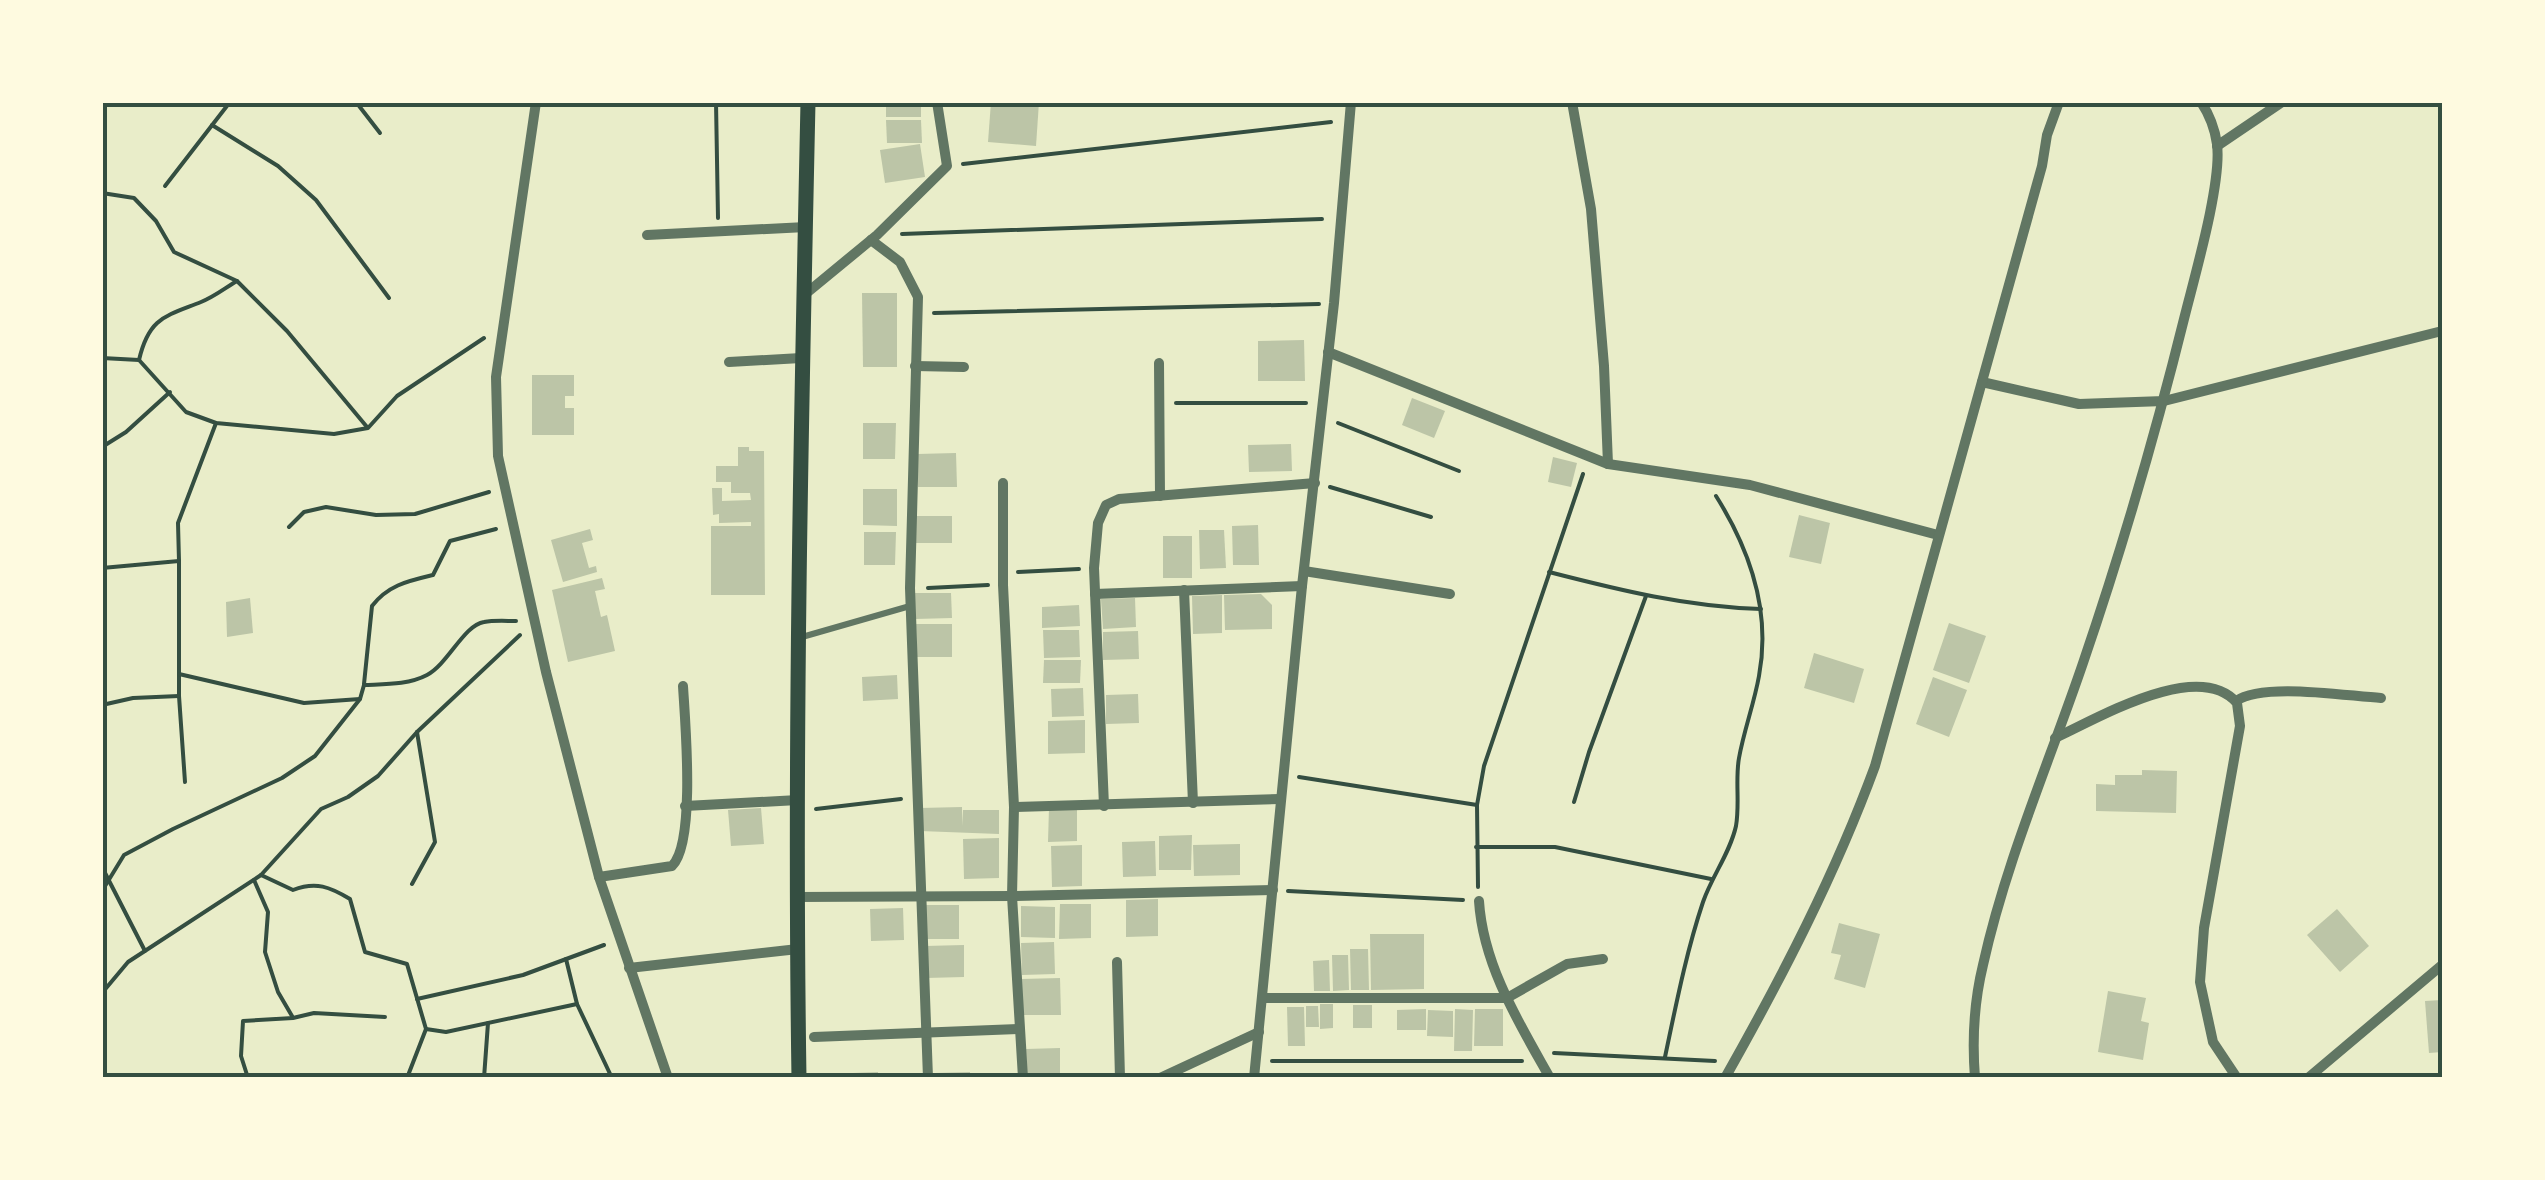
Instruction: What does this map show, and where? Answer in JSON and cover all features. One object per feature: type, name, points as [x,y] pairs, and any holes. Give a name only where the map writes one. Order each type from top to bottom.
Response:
[{"type":"main road","points":[[799,1078],[801,358],[808,102]]},
{"type":"street","points":[[536,102],[496,377],[495,413],[503,487],[599,877],[668,1078]]},
{"type":"street","points":[[802,297],[874,238],[947,166],[937,102]]},
{"type":"street","points":[[1254,1078],[1282,774],[1334,304],[1350,102]]},
{"type":"street","points":[[1572,102],[1591,209],[1608,464]]},
{"type":"street","points":[[1725,1078],[1763,1011],[1848,838],[1888,723],[2042,166],[2046,135],[2059,102]]},
{"type":"street","points":[[1974,1078],[1973,1034],[1983,962],[2082,665],[2164,401],[2204,236],[2217,146],[2208,112],[2200,102]]},
{"type":"street","points":[[2217,146],[2282,102]]},
{"type":"street","points":[[648,235],[806,227]]},
{"type":"street","points":[[874,238],[900,262],[918,296],[910,588],[928,1078]]},
{"type":"street","points":[[1982,382],[2079,404],[2164,401],[2442,331]]},
{"type":"street","points":[[1328,352],[1608,464],[1703,476],[1786,493],[1938,535]]},
{"type":"street","points":[[729,362],[801,358]]},
{"type":"street","points":[[1159,363],[1160,496]]},
{"type":"street","points":[[914,366],[964,367]]},
{"type":"street","points":[[1003,483],[1014,807],[1012,896],[1023,1078]]},
{"type":"street","points":[[1104,806],[1094,568],[1101,514],[1109,502],[1119,499],[1315,483]]},
{"type":"street","points":[[1304,571],[1450,594]]},
{"type":"street","points":[[1095,594],[1302,586]]},
{"type":"street","points":[[1184,590],[1193,803]]},
{"type":"street","points":[[599,877],[672,866],[682,852],[688,758],[684,686]]},
{"type":"street","points":[[2055,738],[2166,690],[2208,689],[2228,694],[2236,701],[2240,726],[2204,928],[2200,982],[2212,1042],[2237,1078]]},
{"type":"street","points":[[2236,701],[2246,694],[2279,693],[2380,698]]},
{"type":"street","points":[[1014,807],[1280,799]]},
{"type":"street","points":[[686,806],[798,800]]},
{"type":"street","points":[[797,897],[1274,890]]},
{"type":"street","points":[[1479,900],[1489,952],[1507,998],[1550,1078]]},
{"type":"street","points":[[630,968],[798,949]]},
{"type":"street","points":[[1262,998],[1507,998],[1566,964],[1604,959]]},
{"type":"street","points":[[1117,962],[1120,1078]]},
{"type":"street","points":[[2308,1078],[2442,965]]},
{"type":"street","points":[[814,1037],[1019,1029]]},
{"type":"street","points":[[1160,1078],[1259,1032]]},
{"type":"lane","points":[[800,637],[911,606]]},
{"type":"path","points":[[165,186],[230,102]]},
{"type":"path","points":[[356,102],[380,132]]},
{"type":"path","points":[[716,102],[718,233]]},
{"type":"path","points":[[947,166],[1350,120]]},
{"type":"path","points":[[212,125],[278,166],[316,200],[389,298]]},
{"type":"path","points":[[102,192],[134,198],[156,221],[174,252],[237,281],[287,330],[368,428]]},
{"type":"path","points":[[874,238],[1342,218]]},
{"type":"path","points":[[139,360],[160,318],[203,302],[237,281]]},
{"type":"path","points":[[916,313],[1334,304]]},
{"type":"path","points":[[102,358],[139,360],[186,412],[216,423],[334,434],[368,428],[397,396],[474,342],[503,331]]},
{"type":"path","points":[[102,447],[126,432],[170,392]]},
{"type":"path","points":[[1159,403],[1321,409],[1459,471]]},
{"type":"path","points":[[185,782],[179,696],[178,523],[216,423]]},
{"type":"path","points":[[1274,890],[1479,900],[1477,805],[1484,766],[1588,458]]},
{"type":"path","points":[[1665,1057],[1689,947],[1711,879],[1736,825],[1739,756],[1760,671],[1761,608],[1749,560],[1736,529],[1703,476]]},
{"type":"path","points":[[1315,483],[1430,517]]},
{"type":"path","points":[[289,527],[304,512],[326,508],[376,515],[416,514],[503,487]]},
{"type":"path","points":[[102,891],[124,856],[173,828],[282,778],[315,756],[360,699],[372,606],[379,597],[392,586],[433,575],[450,541],[511,525]]},
{"type":"path","points":[[102,568],[179,560]]},
{"type":"path","points":[[910,588],[1094,568]]},
{"type":"path","points":[[1549,572],[1646,596],[1712,606],[1761,608]]},
{"type":"path","points":[[1574,802],[1646,596]]},
{"type":"path","points":[[364,685],[410,682],[429,674],[446,660],[474,625],[536,622]]},
{"type":"path","points":[[102,993],[128,962],[261,875],[321,809],[348,797],[378,776],[417,732],[536,622]]},
{"type":"path","points":[[179,674],[304,703],[360,699]]},
{"type":"path","points":[[102,706],[133,698],[179,696]]},
{"type":"path","points":[[412,884],[435,842],[417,732]]},
{"type":"path","points":[[1282,774],[1477,805]]},
{"type":"path","points":[[816,809],[916,798]]},
{"type":"path","points":[[1476,847],[1554,846],[1711,879]]},
{"type":"path","points":[[102,867],[145,952]]},
{"type":"path","points":[[261,875],[293,890],[306,885],[328,886],[350,899],[365,952],[407,964],[426,1030],[407,1078]]},
{"type":"path","points":[[254,880],[268,912],[265,952],[278,992],[292,1018]]},
{"type":"path","points":[[418,1000],[523,975],[618,940]]},
{"type":"path","points":[[566,959],[577,1004],[612,1078]]},
{"type":"path","points":[[426,1030],[446,1032],[577,1004]]},
{"type":"path","points":[[248,1078],[241,1056],[242,1021],[292,1018],[314,1012],[385,1017]]},
{"type":"path","points":[[484,1078],[488,1023]]},
{"type":"path","points":[[1257,1061],[1538,1056],[1734,1062]]},
{"type":"building","points":[[886,102],[921,102],[921,117],[886,117]]},
{"type":"building","points":[[991,102],[1039,102],[1036,146],[988,142]]},
{"type":"building","points":[[886,120],[921,120],[922,143],[887,143]]},
{"type":"building","points":[[920,144],[925,177],[885,183],[880,150]]},
{"type":"building","points":[[862,293],[897,293],[897,367],[863,367]]},
{"type":"building","points":[[1304,340],[1305,381],[1258,381],[1258,341]]},
{"type":"building","points":[[532,375],[574,375],[574,396],[565,396],[565,408],[574,408],[574,435],[532,435]]},
{"type":"building","points":[[1412,398],[1445,411],[1434,438],[1402,425]]},
{"type":"building","points":[[863,423],[896,423],[895,459],[863,459]]},
{"type":"building","points":[[1291,444],[1292,471],[1249,472],[1248,445]]},
{"type":"building","points":[[738,447],[764,451],[765,595],[711,595],[711,526],[751,526],[751,522],[719,523],[719,514],[713,515],[712,488],[722,488],[722,501],[751,500],[750,493],[731,493],[731,482],[716,482],[716,466],[738,466]]},
{"type":"building","points":[[956,453],[957,487],[918,487],[917,454]]},
{"type":"building","points":[[1553,457],[1577,463],[1571,487],[1548,482]]},
{"type":"building","points":[[863,489],[897,489],[897,526],[863,525]]},
{"type":"building","points":[[1799,515],[1830,523],[1821,564],[1789,557]]},
{"type":"building","points":[[916,516],[952,516],[952,543],[916,543]]},
{"type":"building","points":[[1258,525],[1259,565],[1233,565],[1232,526]]},
{"type":"building","points":[[590,529],[593,540],[582,543],[589,568],[596,566],[597,572],[563,582],[551,540]]},
{"type":"building","points":[[1199,530],[1224,530],[1226,568],[1200,569]]},
{"type":"building","points":[[864,532],[896,532],[895,565],[864,565]]},
{"type":"building","points":[[1163,536],[1192,536],[1192,578],[1163,578]]},
{"type":"building","points":[[602,578],[605,589],[595,591],[601,617],[607,615],[615,651],[568,662],[552,590]]},
{"type":"building","points":[[914,593],[951,593],[952,618],[915,619]]},
{"type":"building","points":[[1261,594],[1272,605],[1272,629],[1225,630],[1224,595]]},
{"type":"building","points":[[1222,595],[1222,633],[1193,634],[1192,596]]},
{"type":"building","points":[[250,598],[253,633],[227,637],[226,602]]},
{"type":"building","points":[[1135,598],[1136,627],[1103,629],[1101,599]]},
{"type":"building","points":[[1079,605],[1080,626],[1042,628],[1042,607]]},
{"type":"building","points":[[1949,623],[1986,636],[1969,683],[1933,670]]},
{"type":"building","points":[[916,624],[952,624],[952,657],[917,657]]},
{"type":"building","points":[[1043,630],[1079,630],[1080,657],[1044,658]]},
{"type":"building","points":[[1138,631],[1139,659],[1103,660],[1103,632]]},
{"type":"building","points":[[1814,653],[1864,669],[1854,703],[1804,688]]},
{"type":"building","points":[[1044,660],[1081,660],[1080,683],[1043,683]]},
{"type":"building","points":[[897,675],[898,699],[863,701],[862,677]]},
{"type":"building","points":[[1933,677],[1967,690],[1949,737],[1916,724]]},
{"type":"building","points":[[1083,688],[1084,716],[1052,717],[1051,689]]},
{"type":"building","points":[[1138,694],[1139,723],[1106,724],[1106,695]]},
{"type":"building","points":[[1085,720],[1085,753],[1048,754],[1048,721]]},
{"type":"building","points":[[2142,770],[2177,771],[2176,813],[2096,811],[2096,784],[2115,785],[2115,775],[2142,775]]},
{"type":"building","points":[[962,807],[962,826],[963,810],[999,810],[999,834],[920,831],[920,808]]},
{"type":"building","points":[[761,808],[764,844],[731,846],[728,810]]},
{"type":"building","points":[[1049,808],[1077,808],[1077,841],[1048,842]]},
{"type":"building","points":[[1192,835],[1191,870],[1159,870],[1159,836]]},
{"type":"building","points":[[999,838],[999,878],[964,879],[963,839]]},
{"type":"building","points":[[1155,841],[1156,876],[1123,877],[1122,842]]},
{"type":"building","points":[[1240,844],[1240,875],[1194,876],[1193,845]]},
{"type":"building","points":[[1082,845],[1082,886],[1052,887],[1051,846]]},
{"type":"building","points":[[1158,899],[1158,936],[1126,937],[1126,900]]},
{"type":"building","points":[[1060,904],[1091,904],[1091,938],[1059,939]]},
{"type":"building","points":[[926,905],[959,905],[959,939],[926,939]]},
{"type":"building","points":[[1021,906],[1055,907],[1055,938],[1021,937]]},
{"type":"building","points":[[903,908],[904,940],[871,941],[870,909]]},
{"type":"building","points":[[2337,909],[2369,946],[2340,972],[2307,935]]},
{"type":"building","points":[[1839,923],[1880,934],[1865,988],[1834,979],[1841,955],[1831,953]]},
{"type":"building","points":[[1370,934],[1424,934],[1424,989],[1371,990]]},
{"type":"building","points":[[1054,942],[1055,974],[1022,975],[1021,943]]},
{"type":"building","points":[[964,945],[964,977],[926,978],[925,946]]},
{"type":"building","points":[[1350,949],[1368,949],[1369,990],[1351,990]]},
{"type":"building","points":[[1332,955],[1348,955],[1349,990],[1333,991]]},
{"type":"building","points":[[1329,960],[1330,991],[1314,991],[1313,961]]},
{"type":"building","points":[[1060,978],[1061,1015],[1021,1015],[1021,979]]},
{"type":"building","points":[[2108,991],[2146,998],[2141,1021],[2149,1023],[2143,1060],[2098,1052]]},
{"type":"building","points":[[2442,1000],[2442,1052],[2429,1053],[2425,1001]]},
{"type":"building","points":[[1320,1004],[1333,1004],[1333,1028],[1320,1029]]},
{"type":"building","points":[[1353,1005],[1372,1005],[1372,1028],[1353,1028]]},
{"type":"building","points":[[1306,1006],[1318,1006],[1319,1027],[1306,1027]]},
{"type":"building","points":[[1287,1007],[1304,1007],[1305,1046],[1288,1046]]},
{"type":"building","points":[[1426,1009],[1426,1030],[1397,1030],[1397,1010]]},
{"type":"building","points":[[1455,1009],[1473,1010],[1472,1051],[1454,1051]]},
{"type":"building","points":[[1475,1009],[1503,1009],[1503,1046],[1474,1046]]},
{"type":"building","points":[[1428,1010],[1453,1011],[1453,1037],[1427,1036]]},
{"type":"building","points":[[1060,1048],[1060,1078],[1027,1078],[1026,1049]]},
{"type":"building","points":[[878,1072],[878,1078],[828,1078],[828,1074]]},
{"type":"building","points":[[970,1072],[970,1078],[935,1078],[935,1073]]},
{"type":"building","points":[[2193,1073],[2193,1078],[2138,1078],[2138,1074]]}]
